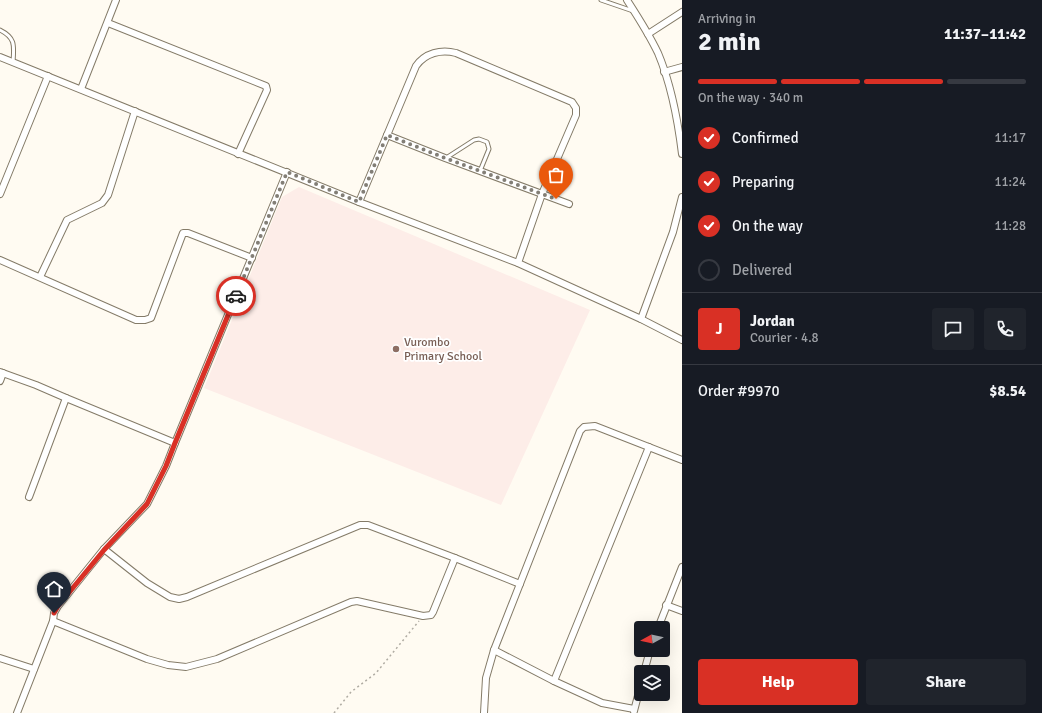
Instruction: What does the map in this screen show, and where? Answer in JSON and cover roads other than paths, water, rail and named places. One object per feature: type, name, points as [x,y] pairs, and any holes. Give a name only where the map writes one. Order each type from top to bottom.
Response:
[{"type":"street","points":[[81,89],[116,0]]},
{"type":"street","points":[[626,0],[648,34],[658,54],[680,129],[682,154]]},
{"type":"street","points":[[648,34],[682,12]]},
{"type":"street","points":[[108,23],[266,86],[267,90],[238,154]]},
{"type":"street","points":[[359,202],[416,66],[420,60],[430,54],[443,51],[456,53],[574,104],[576,114],[542,194],[518,263]]},
{"type":"street","points":[[0,57],[238,154],[518,263],[682,340]]},
{"type":"street","points":[[664,72],[682,68]]},
{"type":"street","points":[[0,194],[48,76]]},
{"type":"street","points":[[40,277],[67,220],[102,203],[108,195],[135,111]]},
{"type":"street","points":[[387,135],[569,204]]},
{"type":"street","points":[[17,713],[53,621],[54,613],[58,606],[104,550],[147,504],[166,466],[287,172]]},
{"type":"street","points":[[640,319],[672,232],[682,197]]},
{"type":"street","points":[[0,260],[136,320],[145,320],[151,318],[183,233],[188,233],[252,258]]},
{"type":"street","points":[[0,381],[2,373],[36,385],[175,443]]},
{"type":"street","points":[[29,497],[66,398]]},
{"type":"street","points":[[484,713],[486,678],[494,650],[580,431],[584,427],[595,426],[682,460]]},
{"type":"street","points":[[554,681],[649,447]]},
{"type":"street","points":[[104,550],[147,583],[170,597],[178,598],[187,597],[360,525],[368,525],[520,584]]},
{"type":"street","points":[[53,621],[147,659],[168,665],[186,667],[217,659],[351,602],[361,601],[427,616],[433,612],[455,558]]},
{"type":"street","points":[[660,621],[682,567]]},
{"type":"street","points":[[666,605],[682,611]]},
{"type":"street","points":[[494,650],[554,681],[602,703],[634,711],[637,701]]},
{"type":"street","points":[[0,658],[34,669]]},
{"type":"lane","points":[[601,0],[634,12]]},
{"type":"lane","points":[[0,30],[7,33],[12,38],[14,46],[13,62]]},
{"type":"lane","points":[[445,158],[474,140],[479,139],[487,142],[489,149],[480,171]]},
{"type":"place","name":"Vurombo Primary School","points":[[396,349]]}]
